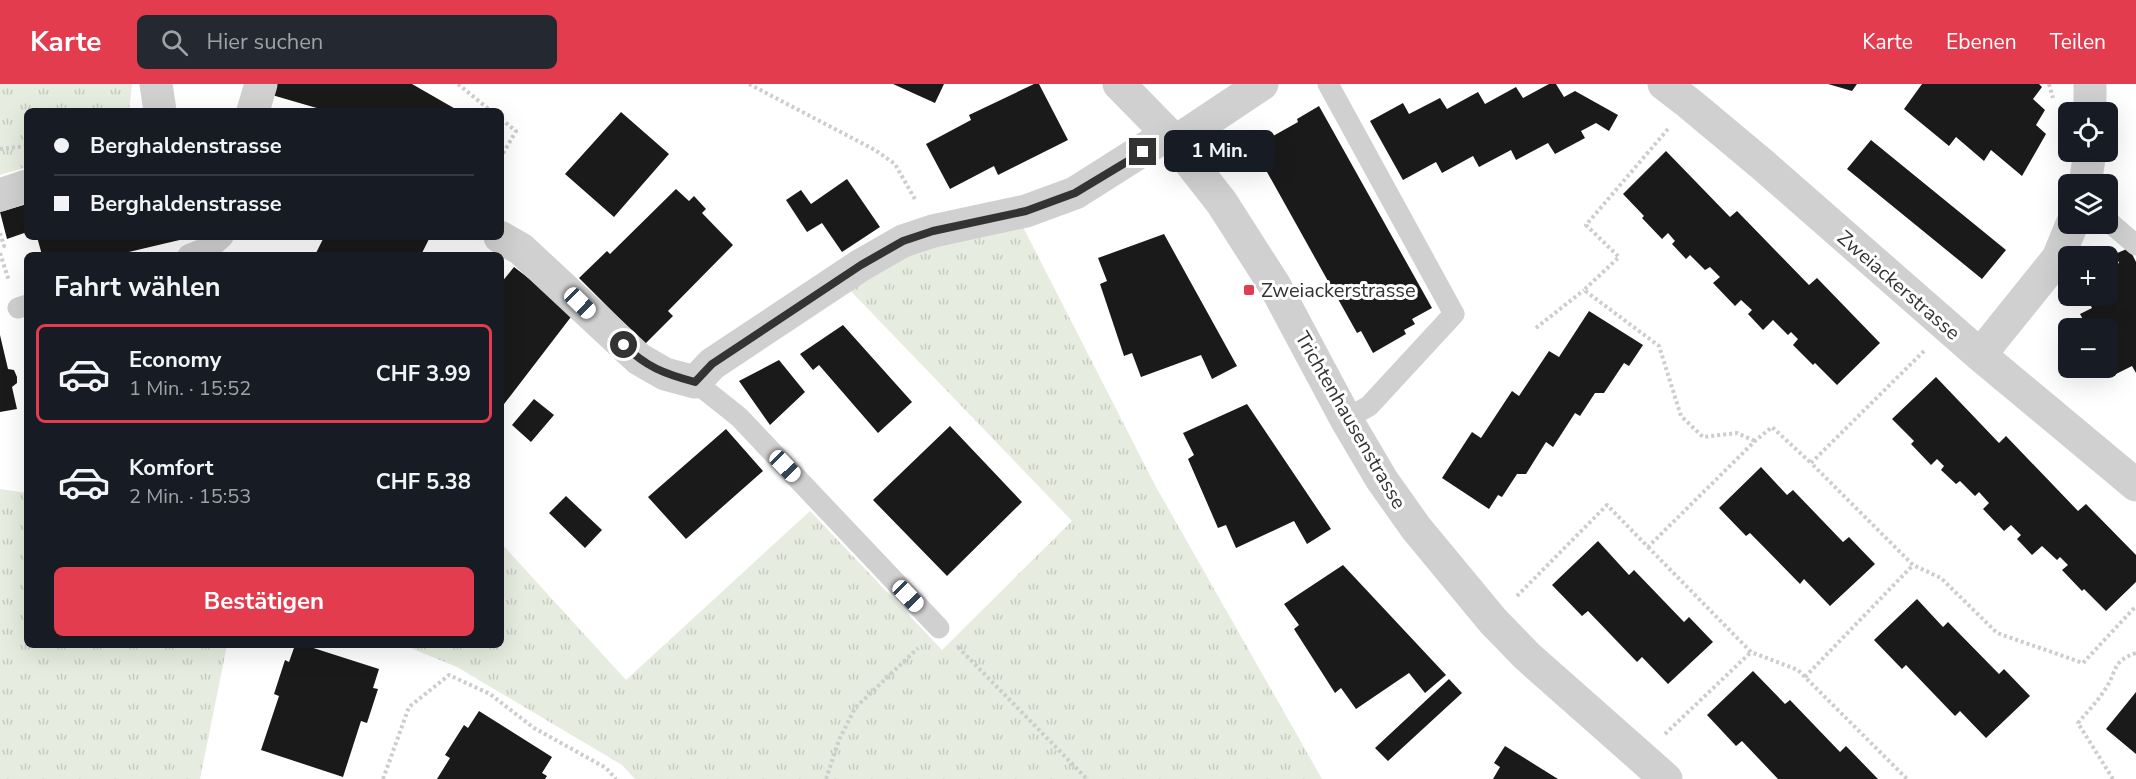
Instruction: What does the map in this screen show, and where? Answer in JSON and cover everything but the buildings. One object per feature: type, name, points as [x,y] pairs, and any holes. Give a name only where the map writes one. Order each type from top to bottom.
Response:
[{"type":"street","points":[[156,84],[160,108]]},
{"type":"street","points":[[254,108],[261,84]]},
{"type":"street","name":"Trichtenhausenstrasse","points":[[1119,84],[1172,138],[1208,183],[1272,280],[1382,480],[1416,528],[1493,621],[1527,656],[1665,779]]},
{"type":"street","points":[[504,239],[521,249],[639,359],[665,374],[695,382],[712,364],[861,265],[903,241],[933,231],[1026,211],[1075,193],[1262,84]]},
{"type":"street","name":"Zweiackerstrasse","points":[[1664,84],[1763,165],[1948,328],[2136,485]]},
{"type":"street","points":[[2090,84],[2090,102]]},
{"type":"street","points":[[0,195],[24,187]]},
{"type":"street","points":[[1980,355],[2058,258],[2068,234]]},
{"type":"lane","points":[[1328,84],[1454,314],[1369,406],[1347,419]]},
{"type":"lane","points":[[2118,230],[2136,245]]},
{"type":"lane","points":[[195,252],[220,240]]},
{"type":"lane","points":[[695,382],[739,417],[939,628]]},
{"type":"path","points":[[458,84],[487,108]]},
{"type":"path","points":[[749,84],[875,150],[895,164],[933,231]]},
{"type":"path","points":[[1536,328],[1584,290],[1619,257],[1586,225],[1690,104]]},
{"type":"path","points":[[504,121],[516,131],[504,152]]},
{"type":"path","points":[[0,149],[24,146]]},
{"type":"path","points":[[0,233],[4,246],[0,247]]},
{"type":"path","points":[[0,253],[9,281]]},
{"type":"path","points":[[1584,290],[1659,346],[1682,416],[1703,437],[1737,433],[1755,441]]},
{"type":"path","points":[[1811,463],[1948,328]]},
{"type":"path","points":[[1648,547],[1772,427],[1913,565],[1941,578],[1997,633],[2083,663],[2136,606]]},
{"type":"path","points":[[1510,603],[1607,505],[1751,651],[1798,670],[1907,779]]},
{"type":"path","points":[[1805,677],[1913,565]]},
{"type":"path","points":[[826,779],[839,740],[855,708],[939,628],[1087,779]]},
{"type":"path","points":[[1658,741],[1751,651]]},
{"type":"path","points":[[2113,779],[2078,723],[2107,687],[2114,668],[2127,656],[2136,652]]},
{"type":"path","points":[[383,779],[409,707],[449,675],[490,694],[534,728],[606,768],[616,779]]},
{"type":"green space","points":[[0,84],[132,84],[129,108],[24,108],[24,168],[0,175]]},
{"type":"green space","points":[[1021,223],[1156,487],[1322,779],[635,779],[622,765],[457,667],[410,648],[504,648],[504,546],[626,680],[810,511],[942,650],[1072,521],[844,284],[906,250]]},
{"type":"green space","points":[[0,489],[24,493],[24,648],[226,648],[200,779],[0,779]]},
{"type":"place","name":"Zweiackerstrasse","points":[[1249,290]]},
{"type":"route","points":[[624,345],[639,359],[665,374],[695,382],[712,364],[861,265],[903,241],[933,231],[976,224],[1026,211],[1075,193],[1143,152]]}]
